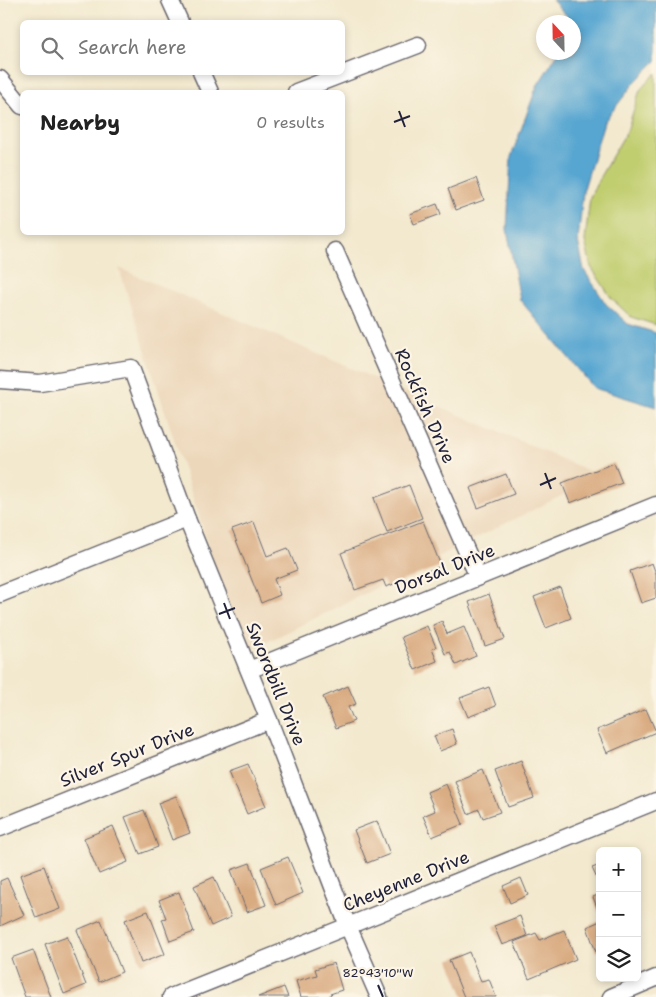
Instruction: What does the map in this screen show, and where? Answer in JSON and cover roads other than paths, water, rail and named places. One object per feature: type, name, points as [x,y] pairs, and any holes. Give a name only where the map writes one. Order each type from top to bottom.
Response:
[{"type":"street","points":[[170,0],[179,20]]},
{"type":"street","points":[[345,73],[418,45]]},
{"type":"street","points":[[202,75],[209,90]]},
{"type":"street","points":[[301,90],[340,75]]},
{"type":"street","points":[[0,79],[20,104]]},
{"type":"street","name":"Rockfish Drive","points":[[335,251],[478,577]]},
{"type":"street","name":"Swordbill Drive","points":[[0,380],[40,382],[131,368],[187,519],[269,720],[348,926],[379,997]]},
{"type":"street","name":"Dorsal Drive","points":[[249,670],[656,505]]},
{"type":"street","points":[[0,594],[187,519]]},
{"type":"street","name":"Silver Spur Drive","points":[[0,828],[269,720]]},
{"type":"street","name":"Cheyenne Drive","points":[[171,997],[656,801]]},
{"type":"street","points":[[611,997],[656,978]]},
{"type":"water","points":[[552,0],[656,0],[656,61],[635,82],[604,122],[583,192],[578,241],[584,270],[606,304],[628,324],[656,333],[656,407],[594,388],[520,300],[507,229],[511,157],[537,86],[554,60],[581,60],[581,15],[566,15]]}]
